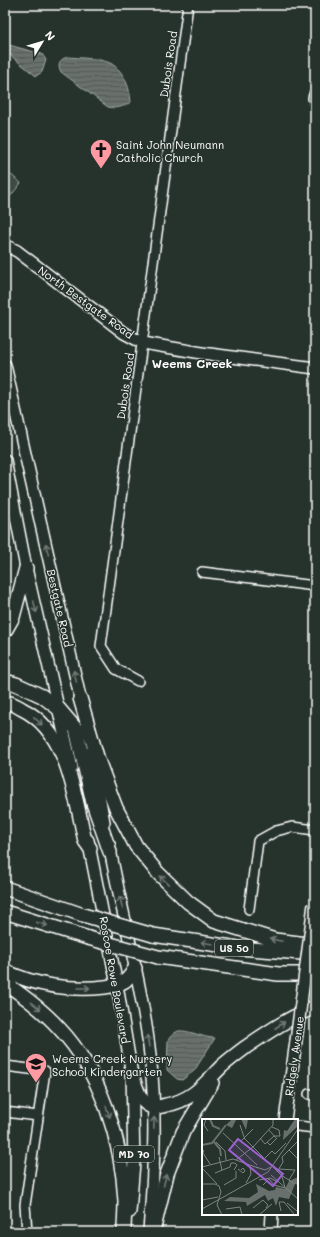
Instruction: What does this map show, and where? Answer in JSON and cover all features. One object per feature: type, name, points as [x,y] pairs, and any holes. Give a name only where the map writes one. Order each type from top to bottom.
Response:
[{"type":"highway","points":[[5,631],[13,617],[26,568]]},
{"type":"highway","points":[[5,681],[16,684],[42,696],[59,709],[76,729],[93,803],[110,852]]},
{"type":"highway","points":[[80,698],[98,760],[116,808],[136,846],[158,873],[188,902],[214,921],[275,940],[315,946]]},
{"type":"highway","points":[[5,702],[9,702],[30,712],[47,729],[57,743],[71,779],[85,841],[90,848]]},
{"type":"highway","name":"US 50","points":[[5,888],[83,916],[153,935],[238,948],[315,954]]},
{"type":"highway","name":"US 50","points":[[5,912],[88,938],[158,957],[278,974],[315,974]]},
{"type":"highway","points":[[5,971],[47,985],[68,988],[96,988],[117,985],[128,978],[135,968]]},
{"type":"highway","points":[[5,982],[43,1012],[60,1028],[82,1057],[102,1094],[110,1118],[120,1162],[125,1201],[124,1232]]},
{"type":"highway","points":[[132,1075],[139,1093],[147,1104],[154,1107],[178,1103],[195,1093],[224,1065],[247,1047],[284,1022],[315,1007]]},
{"type":"highway","points":[[154,1232],[167,1174],[183,1132],[224,1065]]},
{"type":"main road","name":"North Bestgate Road","points":[[5,245],[17,251],[124,333],[143,343],[202,353],[315,368]]},
{"type":"main road","name":"Bestgate Road","points":[[5,365],[80,698],[110,852]]},
{"type":"main road","name":"MD 70","points":[[5,460],[26,568],[90,848]]},
{"type":"main road","name":"Roscoe Rowe Boulevard","points":[[90,848],[117,985],[132,1075],[134,1162],[128,1232]]},
{"type":"main road","name":"Roscoe Rowe Boulevard","points":[[110,852],[135,968],[150,1056],[154,1107],[149,1232]]},
{"type":"main road","name":"Ridgely Avenue","points":[[285,1119],[314,900]]},
{"type":"main road","points":[[271,1232],[272,1215]]},
{"type":"street","name":"Dubois Road","points":[[138,681],[116,669],[101,646],[188,5]]},
{"type":"street","points":[[315,92],[313,98],[315,104]]},
{"type":"street","points":[[202,572],[315,586]]},
{"type":"street","points":[[249,909],[258,840],[276,830],[292,827],[315,830]]},
{"type":"street","points":[[5,1066],[45,1071],[25,1205],[27,1232]]},
{"type":"street","points":[[5,1112],[38,1116]]},
{"type":"street","points":[[298,1126],[315,1128]]},
{"type":"shaded area","points":[[5,44],[42,54],[46,60],[42,72],[36,76],[5,51]]},
{"type":"shaded area","points":[[67,57],[97,59],[108,62],[117,67],[126,81],[131,102],[120,107],[108,107],[61,72],[59,67],[60,63],[62,59]]},
{"type":"shaded area","points":[[5,170],[21,183],[5,203]]},
{"type":"shaded area","points":[[178,1031],[215,1038],[194,1071],[182,1080],[177,1079],[167,1070],[168,1040]]},
{"type":"place","name":"Saint John Neumann Catholic Church","points":[[101,170]]},
{"type":"place","name":"Weems Creek Nursery School Kindergarten","points":[[36,1084]]},
{"type":"district","name":"Weems Creek","points":[[192,363]]}]
